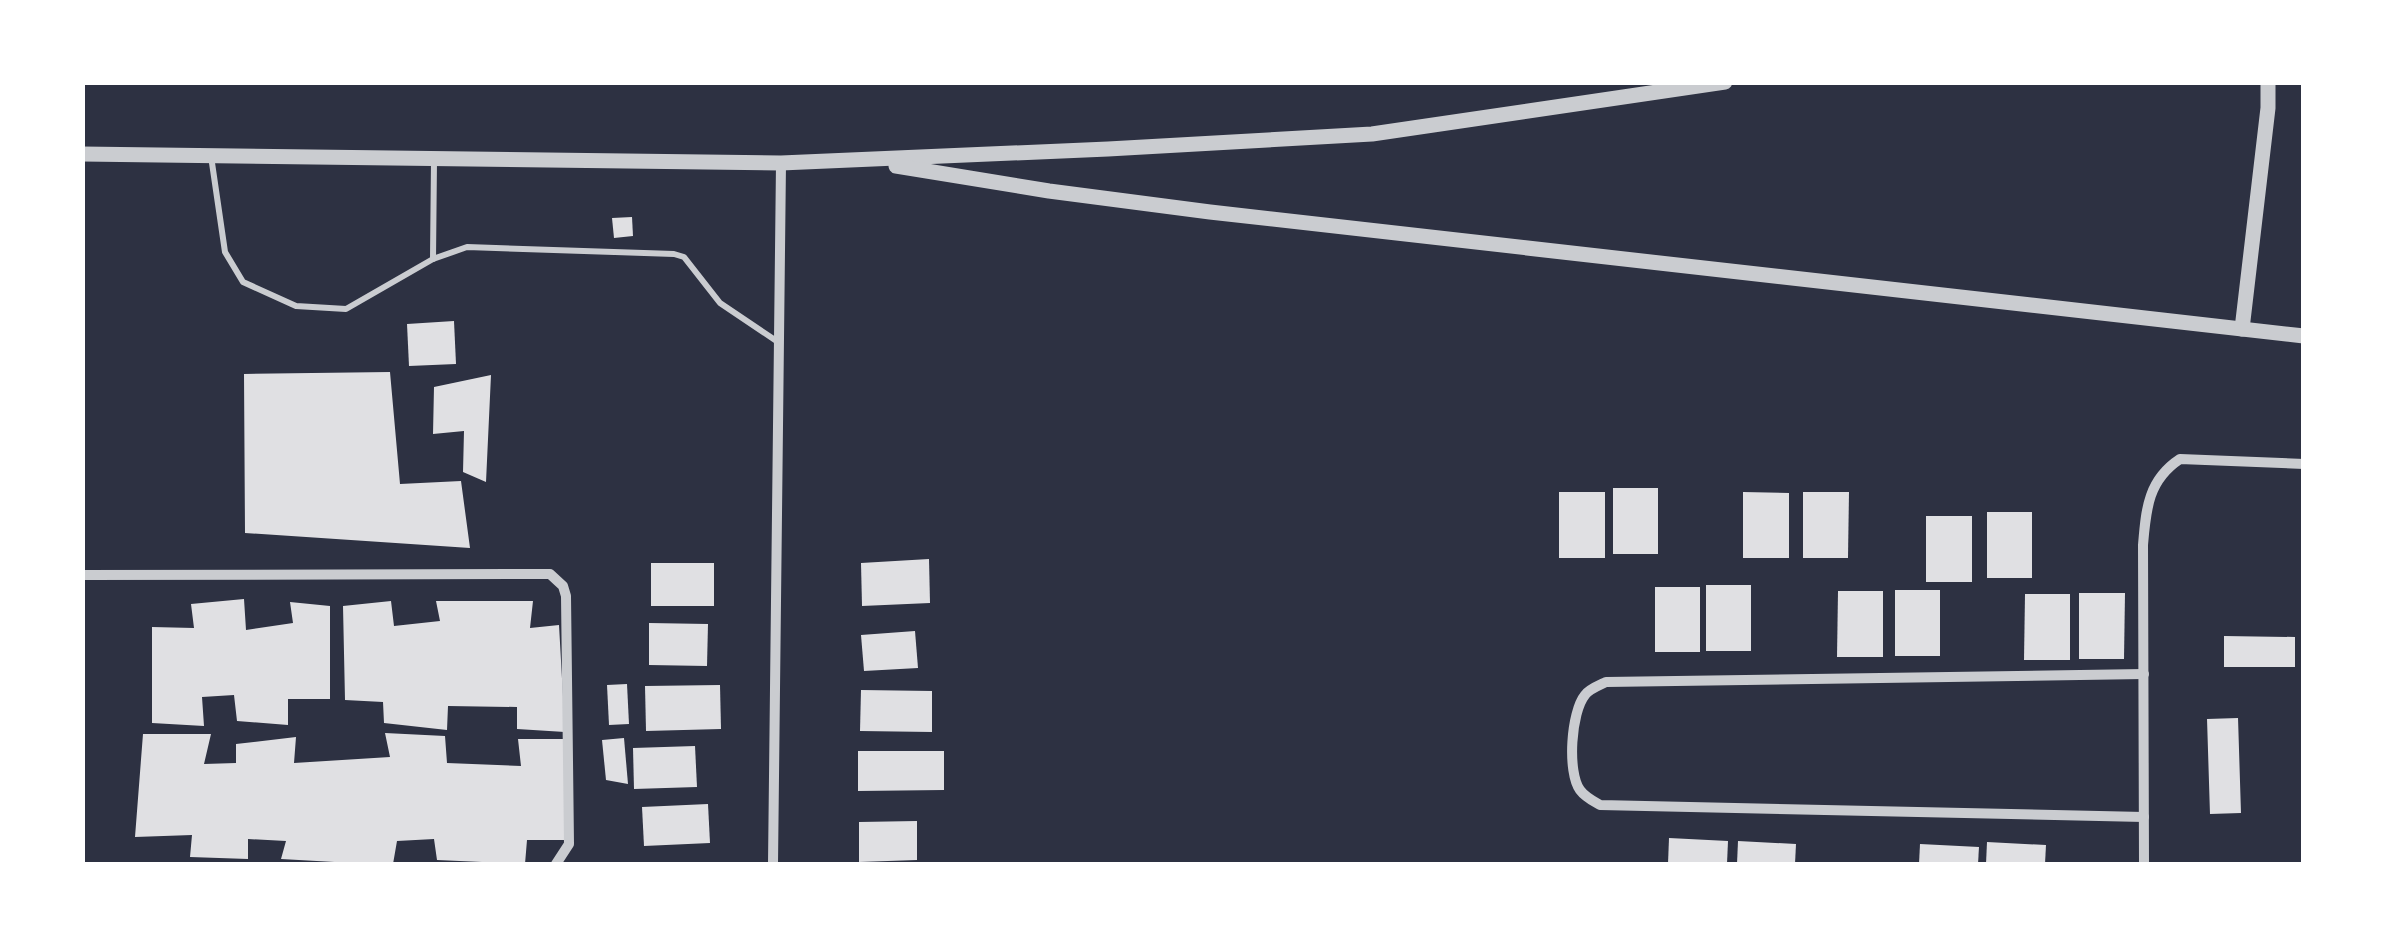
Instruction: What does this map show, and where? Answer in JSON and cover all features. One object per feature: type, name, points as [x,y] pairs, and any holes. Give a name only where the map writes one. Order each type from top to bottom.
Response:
[{"type":"street","points":[[2242,329],[2268,82]]},
{"type":"street","points":[[2268,108],[2283,82]]},
{"type":"street","points":[[82,154],[867,160],[1372,134],[1722,83]]},
{"type":"street","points":[[867,160],[1049,192],[1210,212],[2304,336]]},
{"type":"street","points":[[773,864],[781,162]]},
{"type":"street","points":[[2144,864],[2146,504],[2165,469],[2180,459],[2304,464]]},
{"type":"street","points":[[82,574],[550,574],[563,586],[566,616],[570,844],[556,864]]},
{"type":"street","points":[[2144,674],[1606,682],[1586,694],[1576,714],[1572,756],[1573,777],[1582,794],[1600,806],[2144,817]]},
{"type":"lane","points":[[211,155],[224,252],[243,282],[296,306],[346,309],[434,259],[467,247],[674,254],[684,258],[720,303],[779,342]]},
{"type":"lane","points":[[434,158],[434,259]]},
{"type":"building","points":[[632,217],[633,236],[614,238],[612,218]]},
{"type":"building","points":[[454,321],[456,364],[409,366],[407,324]]},
{"type":"building","points":[[390,372],[400,484],[461,481],[470,548],[245,533],[244,374]]},
{"type":"building","points":[[491,375],[486,482],[463,472],[464,431],[433,434],[434,387]]},
{"type":"building","points":[[1613,488],[1658,488],[1658,554],[1613,554]]},
{"type":"building","points":[[1559,492],[1605,492],[1605,558],[1559,558]]},
{"type":"building","points":[[1743,492],[1789,493],[1789,558],[1743,558]]},
{"type":"building","points":[[1803,492],[1849,492],[1848,558],[1803,558]]},
{"type":"building","points":[[1987,512],[2032,512],[2032,578],[1987,578]]},
{"type":"building","points":[[1926,516],[1972,516],[1972,582],[1926,582]]},
{"type":"building","points":[[929,559],[930,603],[862,606],[861,563]]},
{"type":"building","points":[[651,563],[714,563],[714,606],[651,606]]},
{"type":"building","points":[[1706,585],[1751,585],[1751,651],[1706,651]]},
{"type":"building","points":[[1655,587],[1700,587],[1700,652],[1655,652]]},
{"type":"building","points":[[1895,590],[1940,590],[1940,656],[1895,656]]},
{"type":"building","points":[[1838,591],[1883,591],[1883,657],[1837,657]]},
{"type":"building","points":[[2079,593],[2125,593],[2124,659],[2079,659]]},
{"type":"building","points":[[2025,594],[2070,594],[2070,660],[2024,660]]},
{"type":"building","points":[[244,599],[246,630],[293,623],[290,602],[330,606],[330,699],[288,699],[288,725],[237,721],[234,695],[202,697],[204,726],[152,723],[152,627],[194,628],[191,604]]},
{"type":"building","points":[[391,601],[394,626],[440,621],[436,601],[533,601],[530,628],[559,625],[565,732],[517,729],[517,707],[448,706],[447,730],[384,723],[383,702],[345,700],[343,606]]},
{"type":"building","points":[[649,623],[708,624],[707,666],[649,665]]},
{"type":"building","points":[[915,631],[918,668],[864,671],[861,635]]},
{"type":"building","points":[[2224,636],[2295,637],[2295,667],[2224,667]]},
{"type":"building","points":[[627,684],[629,724],[609,725],[607,685]]},
{"type":"building","points":[[720,685],[721,729],[646,731],[645,686]]},
{"type":"building","points":[[861,690],[932,691],[932,732],[860,731]]},
{"type":"building","points":[[2238,718],[2241,813],[2210,814],[2207,719]]},
{"type":"building","points":[[385,733],[445,736],[447,763],[521,766],[518,739],[566,739],[566,840],[527,840],[525,864],[437,860],[434,839],[397,841],[393,864],[370,864],[281,859],[286,841],[248,839],[248,859],[190,857],[192,835],[135,837],[143,734],[211,734],[204,764],[236,763],[236,744],[296,737],[294,763],[390,757]]},
{"type":"building","points":[[624,738],[628,784],[606,780],[602,740]]},
{"type":"building","points":[[695,746],[697,787],[634,789],[633,748]]},
{"type":"building","points":[[858,751],[944,751],[944,790],[858,791]]},
{"type":"building","points":[[708,804],[710,843],[644,846],[642,807]]},
{"type":"building","points":[[917,821],[917,860],[859,862],[859,822]]},
{"type":"building","points":[[1669,838],[1728,841],[1727,864],[1668,864]]},
{"type":"building","points":[[1738,841],[1796,844],[1795,864],[1737,864]]},
{"type":"building","points":[[1987,842],[2046,845],[2045,864],[1986,864]]},
{"type":"building","points":[[1920,844],[1979,847],[1978,864],[1919,864]]}]
